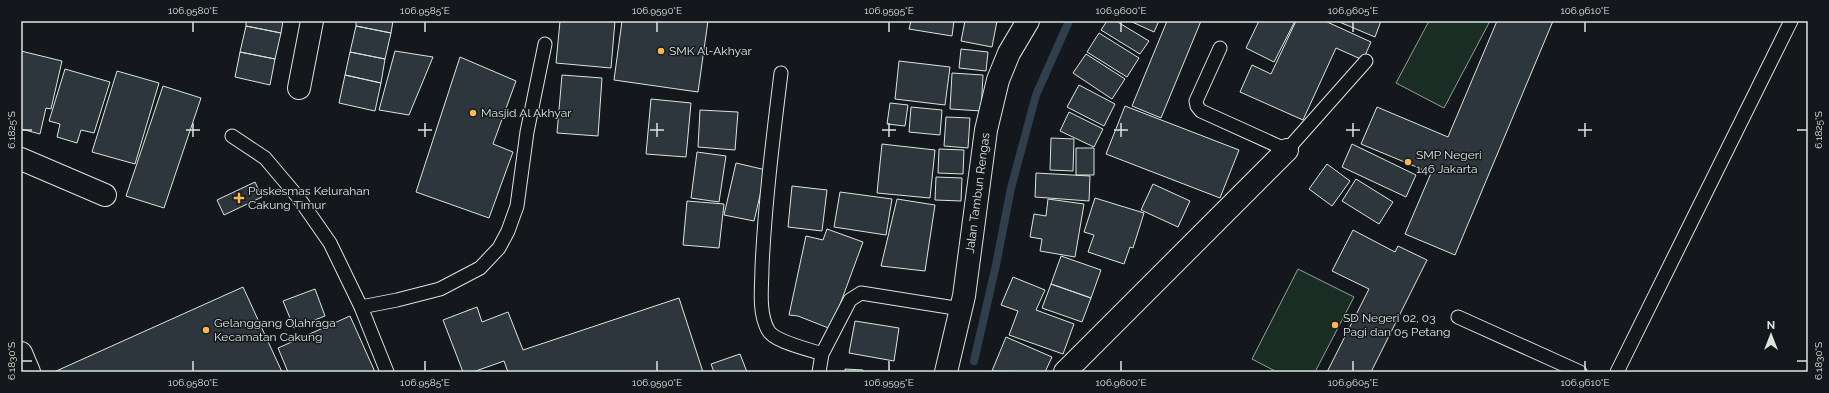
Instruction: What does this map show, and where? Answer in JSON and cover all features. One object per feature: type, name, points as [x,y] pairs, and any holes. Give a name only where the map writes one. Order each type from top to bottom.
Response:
[{"type":"street","points":[[299,88],[312,21]]},
{"type":"street","name":"Jalan Tambun Rengas","points":[[946,372],[961,310],[986,130],[998,80],[1009,53],[1028,21]]},
{"type":"street","points":[[1065,372],[1287,150]]},
{"type":"street","points":[[21,159],[105,194]]},
{"type":"street","points":[[21,353],[29,372]]},
{"type":"lane","points":[[1617,372],[1791,21]]},
{"type":"lane","points":[[361,307],[440,289],[480,268],[499,248],[508,231],[517,206],[527,132],[545,44]]},
{"type":"lane","points":[[1220,48],[1196,101],[1197,106],[1201,111],[1287,150],[1366,61]]},
{"type":"lane","points":[[781,73],[764,220],[761,299],[764,321],[768,331],[776,338],[822,354]]},
{"type":"lane","points":[[232,136],[265,158],[298,197],[330,243],[361,307],[387,372]]},
{"type":"lane","points":[[819,372],[822,354],[850,300],[861,293],[961,310]]},
{"type":"lane","points":[[1458,317],[1580,372]]},
{"type":"green space","points":[[1429,21],[1490,21],[1444,108],[1396,83]]},
{"type":"green space","points":[[1298,269],[1354,297],[1315,372],[1277,372],[1252,359]]},
{"type":"building","points":[[246,21],[283,21],[281,33],[246,26]]},
{"type":"building","points":[[356,21],[393,21],[391,33],[356,26]]},
{"type":"building","points":[[560,21],[615,21],[611,68],[556,63]]},
{"type":"building","name":"SMK Al-Akhyar","points":[[622,21],[708,21],[698,92],[614,80]]},
{"type":"building","points":[[911,21],[954,21],[952,36],[909,29]]},
{"type":"building","points":[[965,21],[997,21],[992,47],[961,41]]},
{"type":"building","points":[[1107,21],[1116,21],[1149,41],[1140,54],[1101,30]]},
{"type":"building","points":[[1130,21],[1159,21],[1154,32]]},
{"type":"building","points":[[1167,21],[1201,21],[1161,118],[1132,106]]},
{"type":"building","points":[[1259,21],[1295,21],[1274,62],[1246,48]]},
{"type":"building","points":[[1296,21],[1325,21],[1371,42],[1363,60],[1336,48],[1303,120],[1240,92],[1252,65],[1271,74]]},
{"type":"building","points":[[1337,21],[1381,21],[1375,37]]},
{"type":"building","points":[[1497,21],[1553,21],[1455,255],[1405,234],[1431,173],[1361,144],[1377,107],[1448,137]]},
{"type":"building","points":[[246,26],[281,33],[275,59],[240,52]]},
{"type":"building","points":[[356,26],[391,33],[385,59],[350,52]]},
{"type":"building","points":[[1099,33],[1139,58],[1127,77],[1087,52]]},
{"type":"building","points":[[961,49],[988,52],[986,71],[959,68]]},
{"type":"building","points":[[21,51],[62,61],[51,109],[46,108],[40,134],[21,129]]},
{"type":"building","points":[[395,51],[433,57],[409,115],[379,110]]},
{"type":"building","points":[[240,52],[275,59],[270,85],[235,77]]},
{"type":"building","points":[[350,52],[385,59],[381,83],[345,75]]},
{"type":"building","points":[[1086,54],[1125,79],[1112,99],[1073,73]]},
{"type":"building","name":"Masjid Al Akhyar","points":[[460,57],[516,81],[493,144],[513,152],[489,218],[416,192]]},
{"type":"building","points":[[899,61],[950,67],[945,105],[895,99]]},
{"type":"building","points":[[65,69],[110,82],[94,133],[81,130],[77,143],[57,137],[60,124],[49,121]]},
{"type":"building","points":[[117,71],[159,83],[135,164],[92,152]]},
{"type":"building","points":[[952,73],[983,75],[981,111],[950,109]]},
{"type":"building","points":[[345,75],[381,83],[375,111],[339,103]]},
{"type":"building","points":[[562,75],[602,78],[598,136],[557,133]]},
{"type":"building","points":[[1079,85],[1115,104],[1104,126],[1067,107]]},
{"type":"building","points":[[163,86],[201,98],[164,208],[126,196]]},
{"type":"building","points":[[651,99],[691,103],[686,157],[646,154]]},
{"type":"building","points":[[890,103],[908,105],[905,126],[887,124]]},
{"type":"building","points":[[1125,106],[1239,150],[1220,198],[1106,154]]},
{"type":"building","points":[[911,107],[942,110],[940,135],[909,132]]},
{"type":"building","points":[[700,110],[738,112],[735,150],[698,147]]},
{"type":"building","points":[[1069,112],[1103,129],[1094,147],[1060,131]]},
{"type":"building","points":[[946,117],[970,118],[968,148],[944,146]]},
{"type":"building","points":[[1051,138],[1074,139],[1073,171],[1050,170]]},
{"type":"building","points":[[882,144],[935,150],[930,198],[877,193]]},
{"type":"building","points":[[1352,144],[1416,175],[1406,197],[1342,167]]},
{"type":"building","points":[[1076,148],[1094,148],[1094,175],[1076,175]]},
{"type":"building","points":[[939,149],[964,150],[963,174],[938,173]]},
{"type":"building","points":[[697,152],[726,156],[719,202],[691,198]]},
{"type":"building","points":[[736,163],[766,170],[754,221],[724,215]]},
{"type":"building","points":[[1327,164],[1350,181],[1332,206],[1309,189]]},
{"type":"building","points":[[1036,173],[1090,176],[1089,201],[1035,197]]},
{"type":"building","points":[[936,177],[962,178],[961,201],[935,200]]},
{"type":"building","points":[[1356,179],[1393,202],[1379,224],[1342,201]]},
{"type":"building","name":"Puskesmas Kelurahan Cakung Timur","points":[[255,182],[262,197],[224,215],[217,200]]},
{"type":"building","points":[[1153,184],[1190,201],[1178,227],[1141,210]]},
{"type":"building","points":[[792,186],[827,190],[822,231],[788,227]]},
{"type":"building","points":[[840,192],[892,199],[886,235],[834,227]]},
{"type":"building","points":[[1095,198],[1144,213],[1133,248],[1130,247],[1124,264],[1088,252],[1094,235],[1084,232]]},
{"type":"building","points":[[897,199],[935,205],[925,271],[881,266]]},
{"type":"building","points":[[1048,199],[1084,204],[1075,257],[1040,251],[1042,239],[1030,237],[1034,214],[1046,216]]},
{"type":"building","points":[[687,201],[724,204],[719,248],[683,245]]},
{"type":"building","points":[[827,229],[863,242],[831,329],[798,316],[789,315],[806,236],[823,240]]},
{"type":"building","points":[[1353,230],[1395,252],[1398,246],[1427,260],[1371,372],[1327,372],[1369,289],[1332,271]]},
{"type":"building","points":[[1061,256],[1101,270],[1091,298],[1051,284]]},
{"type":"building","points":[[1013,277],[1045,290],[1036,310],[1074,324],[1063,354],[1009,335],[1018,311],[1001,305]]},
{"type":"building","points":[[1051,284],[1091,298],[1082,322],[1042,308]]},
{"type":"building","name":"Gelanggang Olahraga Kecamatan Cakung","points":[[243,287],[282,372],[54,372]]},
{"type":"building","points":[[315,289],[325,316],[294,328],[283,301]]},
{"type":"building","points":[[679,298],[703,372],[508,372],[504,361],[473,372],[463,372],[443,320],[477,307],[482,322],[508,312],[523,350]]},
{"type":"building","points":[[350,316],[375,372],[288,372],[278,348]]},
{"type":"building","points":[[855,321],[899,328],[894,361],[849,353]]},
{"type":"building","points":[[1006,337],[1052,357],[1045,372],[992,371]]},
{"type":"building","points":[[740,354],[747,372],[714,372],[711,364]]},
{"type":"building","points":[[845,369],[863,370],[863,372],[845,372]]},
{"type":"waterway","points":[[974,361],[996,265],[1011,188],[1036,95],[1069,21]]},
{"type":"place","name":"SMK Al-Akhyar","points":[[661,51]]},
{"type":"place","name":"Masjid Al Akhyar","points":[[473,113]]},
{"type":"place","name":"SMP Negeri 146 Jakarta","points":[[1408,162]]},
{"type":"place","name":"Puskesmas Kelurahan Cakung Timur","points":[[239,198]]},
{"type":"place","name":"SD Negeri 02, 03 Pagi dan 05 Petang","points":[[1335,325]]},
{"type":"place","name":"Gelanggang Olahraga Kecamatan Cakung","points":[[206,330]]}]
